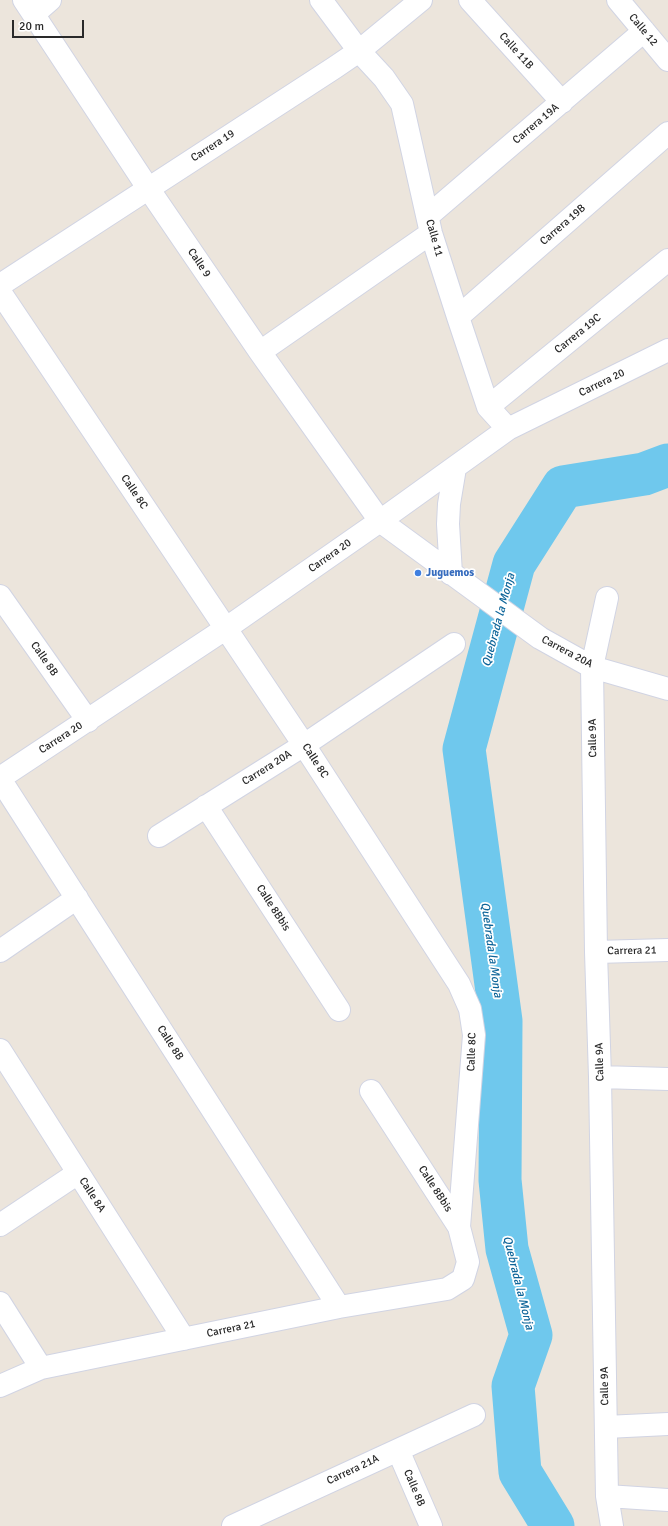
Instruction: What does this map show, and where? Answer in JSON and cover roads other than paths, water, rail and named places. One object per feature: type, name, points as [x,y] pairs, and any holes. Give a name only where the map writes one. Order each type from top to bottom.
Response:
[{"type":"street","name":"Calle 11","points":[[321,0],[359,51],[384,78],[402,104],[430,225],[458,316],[488,407],[508,429]]},
{"type":"street","name":"Carrera 19","points":[[0,285],[359,51],[421,0]]},
{"type":"street","name":"Calle 11B","points":[[470,0],[562,102]]},
{"type":"street","name":"Calle 12","points":[[618,0],[668,60]]},
{"type":"street","name":"Calle 9","points":[[36,4],[148,188],[260,352],[380,522]]},
{"type":"street","name":"Carrera 19A","points":[[260,352],[430,225],[562,102],[644,31]]},
{"type":"street","name":"Carrera 19B","points":[[458,316],[668,133]]},
{"type":"street","name":"Carrera 19C","points":[[488,407],[668,260]]},
{"type":"street","name":"Calle 8C","points":[[0,292],[304,745],[459,984],[470,1009],[474,1035],[459,1227],[468,1262],[463,1279]]},
{"type":"street","name":"Carrera 20","points":[[0,779],[225,629],[380,522],[508,429],[668,350]]},
{"type":"street","points":[[455,468],[448,517],[457,579]]},
{"type":"street","name":"Carrera 20A","points":[[380,522],[540,638],[592,667],[668,689]]},
{"type":"street","name":"Calle 8B","points":[[0,596],[88,721]]},
{"type":"street","name":"Calle 9A","points":[[607,598],[592,667],[607,1496],[612,1526]]},
{"type":"street","name":"Carrera 20A","points":[[159,836],[304,745],[454,644]]},
{"type":"street","name":"Calle 8B","points":[[0,779],[339,1307]]},
{"type":"street","name":"Calle 8Bbis","points":[[206,806],[339,1010]]},
{"type":"street","points":[[0,951],[77,898]]},
{"type":"street","name":"Carrera 21","points":[[596,952],[668,950]]},
{"type":"street","name":"Calle 8A","points":[[2,1058],[78,1173],[184,1339]]},
{"type":"street","points":[[600,1077],[668,1079]]},
{"type":"street","name":"Calle 8Bbis","points":[[371,1091],[459,1227]]},
{"type":"street","points":[[0,1225],[78,1173]]},
{"type":"street","name":"Carrera 21","points":[[0,1386],[41,1368],[339,1307],[447,1289],[463,1279]]},
{"type":"street","points":[[0,1303],[41,1368]]},
{"type":"street","name":"Carrera 21A","points":[[233,1526],[474,1415]]},
{"type":"street","points":[[606,1427],[668,1424]]},
{"type":"street","name":"Calle 8B","points":[[398,1450],[431,1526]]},
{"type":"street","points":[[607,1496],[668,1500]]},
{"type":"waterway","name":"Quebrada la Monja","points":[[553,1526],[520,1472],[513,1386],[531,1335],[507,1249],[500,1180],[501,1021],[464,749],[514,564],[563,487],[644,474],[668,465]]},
{"type":"place","name":"Juguemos","points":[[418,573]]}]
